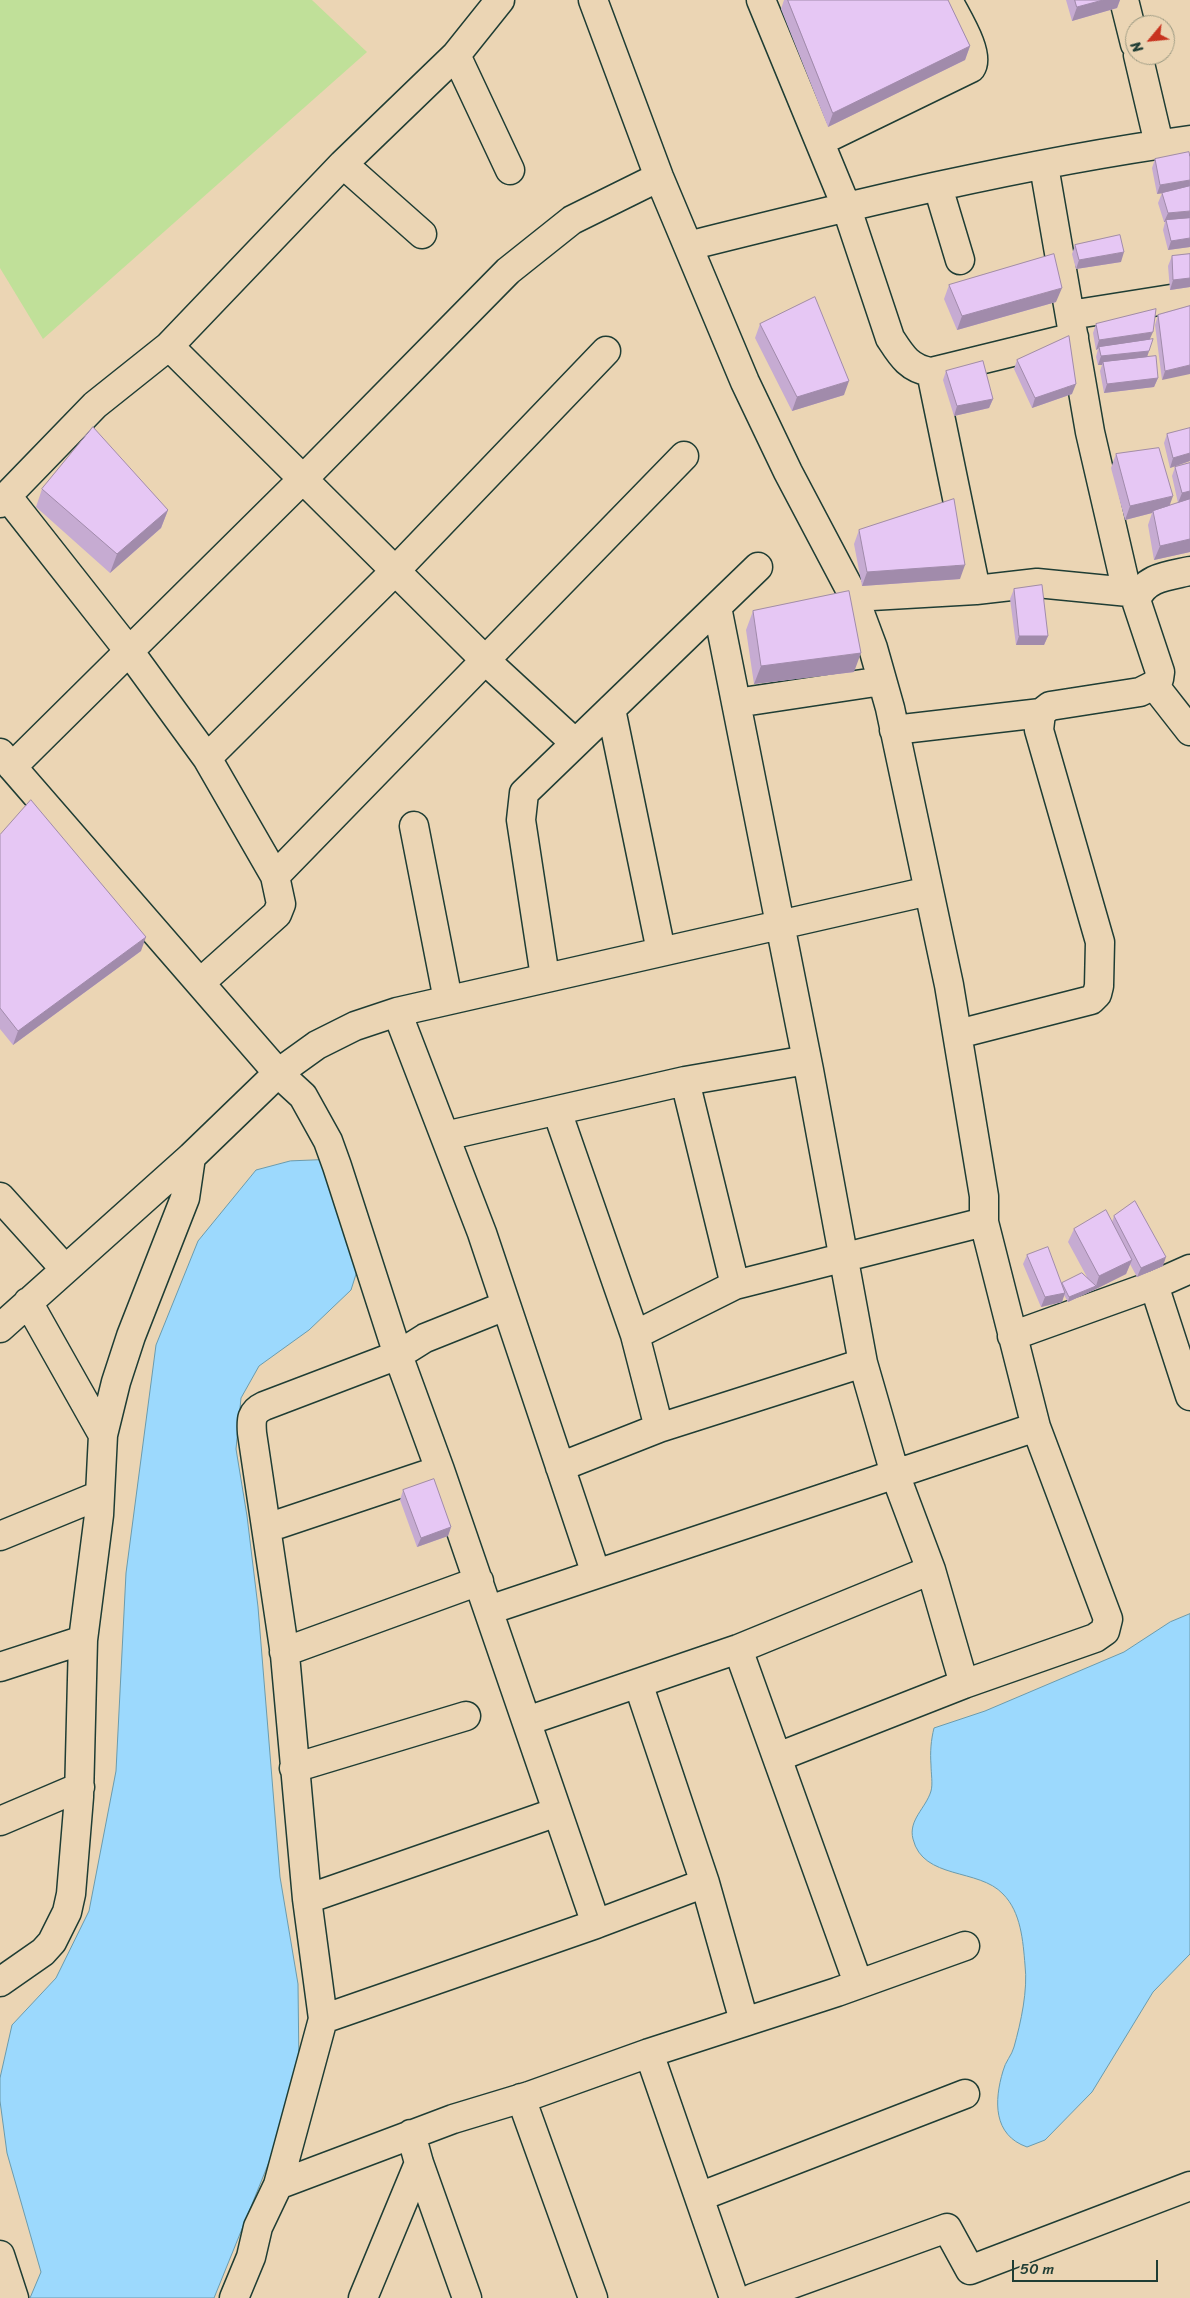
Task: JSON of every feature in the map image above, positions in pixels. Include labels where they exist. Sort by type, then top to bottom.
[{"type":"street","points":[[200,983],[277,914],[281,904],[275,876],[207,758],[129,651],[4,500],[95,405],[169,346],[343,164],[456,55],[500,0]]},
{"type":"street","points":[[594,0],[659,177],[745,382],[788,472],[854,597],[882,681],[929,891],[958,1034],[984,1196],[984,1222],[1036,1427],[1108,1619],[1108,1626],[1105,1631],[1095,1638],[964,1684],[778,1757]]},
{"type":"street","points":[[761,0],[821,141],[846,206],[890,338],[910,365],[920,370],[931,372],[1072,326],[1190,296]]},
{"type":"street","points":[[821,141],[971,68],[974,63],[974,52],[948,0]]},
{"type":"street","points":[[1124,0],[1128,15]]},
{"type":"street","points":[[456,55],[510,170]]},
{"type":"street","points":[[1140,65],[1160,144]]},
{"type":"street","points":[[688,246],[846,206],[1044,166],[1190,140]]},
{"type":"street","points":[[343,164],[422,234]]},
{"type":"street","points":[[894,730],[1041,713],[1050,706],[1140,692],[1154,685],[1159,679],[1160,672],[1133,592],[1090,432],[1044,166]]},
{"type":"street","points":[[596,1924],[479,1581],[398,1356],[378,1288],[328,1141],[304,1096],[278,1073],[6,760],[129,651],[514,265],[572,220],[659,177]]},
{"type":"street","points":[[938,187],[960,260]]},
{"type":"street","points":[[169,346],[304,477],[486,660],[575,743]]},
{"type":"street","points":[[207,758],[396,570],[606,350]]},
{"type":"street","points":[[931,372],[976,590]]},
{"type":"street","points":[[275,876],[684,456]]},
{"type":"street","points":[[545,977],[521,820],[521,801],[529,786],[758,568]]},
{"type":"street","points":[[854,597],[976,590],[1036,583],[1133,592],[1152,581],[1190,571]]},
{"type":"street","points":[[717,607],[807,1060],[863,1363],[895,1474],[931,1570],[964,1684]]},
{"type":"street","points":[[736,703],[882,681]]},
{"type":"street","points":[[1154,685],[1190,731]]},
{"type":"street","points":[[611,708],[661,951]]},
{"type":"street","points":[[958,1034],[1091,1000],[1097,994],[1099,986],[1100,942],[1039,730],[1041,713]]},
{"type":"street","points":[[414,826],[448,1000]]},
{"type":"street","points":[[0,1328],[191,1156],[278,1073],[318,1045],[355,1026],[397,1012],[545,977],[929,891]]},
{"type":"street","points":[[397,1012],[482,1233],[596,1574]]},
{"type":"street","points":[[445,1136],[685,1081],[807,1060]]},
{"type":"street","points":[[685,1081],[735,1285]]},
{"type":"street","points":[[556,1111],[635,1335],[660,1428]]},
{"type":"street","points":[[0,1982],[43,1952],[52,1942],[67,1912],[71,1894],[80,1787],[83,1640],[100,1495],[103,1435],[116,1382],[131,1336],[185,1198],[191,1156]]},
{"type":"street","points":[[0,1197],[65,1269]]},
{"type":"street","points":[[635,1335],[735,1285],[984,1222]]},
{"type":"street","points":[[1012,1336],[1154,1285],[1190,1269]]},
{"type":"street","points":[[1154,1285],[1188,1383]]},
{"type":"street","points":[[28,1302],[103,1435]]},
{"type":"street","points":[[234,2298],[251,2257],[258,2227],[278,2185],[323,2019],[307,1899],[284,1652],[251,1423],[252,1416],[257,1410],[398,1356],[425,1338],[505,1306]]},
{"type":"street","points":[[560,1467],[660,1428],[863,1363]]},
{"type":"street","points":[[489,1610],[1036,1427]]},
{"type":"street","points":[[267,1528],[440,1470]]},
{"type":"street","points":[[0,1536],[100,1495]]},
{"type":"street","points":[[527,1721],[738,1649],[931,1570]]},
{"type":"street","points":[[284,1652],[479,1581]]},
{"type":"street","points":[[0,1666],[83,1640]]},
{"type":"street","points":[[738,1649],[858,1983]]},
{"type":"street","points":[[638,1683],[705,1883],[744,2021]]},
{"type":"street","points":[[294,1768],[466,1716]]},
{"type":"street","points":[[0,1821],[80,1787]]},
{"type":"street","points":[[307,1899],[558,1812]]},
{"type":"street","points":[[323,2019],[596,1924],[705,1883]]},
{"type":"street","points":[[278,2185],[411,2134],[522,2098],[744,2021],[837,1992],[965,1946]]},
{"type":"street","points":[[649,2053],[734,2298]]},
{"type":"street","points":[[699,2196],[965,2094]]},
{"type":"street","points":[[522,2098],[593,2298]]},
{"type":"street","points":[[411,2134],[419,2163],[467,2298]]},
{"type":"street","points":[[364,2298],[419,2163]]},
{"type":"street","points":[[754,2298],[947,2228],[970,2270],[1190,2186]]},
{"type":"street","points":[[0,2256],[14,2298]]},
{"type":"green space","points":[[0,0],[312,0],[367,52],[43,339],[0,268]]},
{"type":"water","points":[[321,1160],[363,1252],[351,1290],[309,1330],[259,1366],[241,1398],[236,1449],[247,1516],[258,1607],[280,1877],[298,1984],[299,2070],[282,2130],[214,2298],[30,2298],[41,2272],[7,2153],[0,2101],[0,2078],[12,2025],[56,1978],[89,1911],[116,1771],[126,1573],[156,1345],[198,1241],[256,1170],[290,1161]]},
{"type":"water","points":[[1190,1614],[1190,1954],[1153,1992],[1092,2092],[1045,2140],[1027,2147],[1016,2142],[1002,2126],[998,2105],[1000,2082],[1014,2047],[1025,1995],[1026,1975],[1022,1937],[1014,1909],[1003,1894],[993,1886],[980,1880],[940,1868],[928,1861],[919,1852],[913,1839],[912,1832],[915,1820],[929,1797],[932,1788],[931,1742],[934,1728],[985,1711],[1124,1652],[1170,1622]]},
{"type":"building","points":[[788,0],[948,0],[970,46],[833,113]]},
{"type":"building","points":[[1075,0],[1103,0],[1077,7]]},
{"type":"building","points":[[1189,152],[1190,180],[1160,185],[1155,159]]},
{"type":"building","points":[[1190,186],[1190,211],[1168,213],[1162,193]]},
{"type":"building","points":[[1190,218],[1190,238],[1171,241],[1166,220]]},
{"type":"building","points":[[1120,235],[1124,252],[1079,260],[1075,245]]},
{"type":"building","points":[[1054,254],[1062,288],[962,316],[949,285]]},
{"type":"building","points":[[1190,254],[1190,278],[1173,280],[1172,256]]},
{"type":"building","points":[[815,297],[849,381],[797,397],[760,324]]},
{"type":"building","points":[[1190,306],[1190,365],[1165,371],[1158,315]]},
{"type":"building","points":[[1156,309],[1153,332],[1099,340],[1096,324]]},
{"type":"building","points":[[1069,336],[1076,384],[1035,398],[1017,360]]},
{"type":"building","points":[[1153,339],[1149,351],[1101,356],[1099,347]]},
{"type":"building","points":[[1156,356],[1158,378],[1107,384],[1103,362]]},
{"type":"building","points":[[983,361],[993,399],[957,406],[946,371]]},
{"type":"building","points":[[93,427],[168,510],[117,554],[42,489]]},
{"type":"building","points":[[1190,428],[1190,453],[1173,458],[1167,434]]},
{"type":"building","points":[[1159,448],[1173,496],[1130,506],[1116,454]]},
{"type":"building","points":[[1190,463],[1190,491],[1182,493],[1175,467]]},
{"type":"building","points":[[954,499],[965,565],[867,572],[859,530]]},
{"type":"building","points":[[1190,499],[1190,539],[1160,546],[1153,511]]},
{"type":"building","points":[[1042,585],[1048,636],[1019,636],[1014,589]]},
{"type":"building","points":[[849,591],[861,653],[761,666],[753,611]]},
{"type":"building","points":[[31,800],[146,937],[18,1031],[0,1008],[0,835]]},
{"type":"building","points":[[1135,1201],[1166,1257],[1141,1268],[1114,1216]]},
{"type":"building","points":[[1106,1210],[1132,1260],[1099,1276],[1074,1229]]},
{"type":"building","points":[[1048,1247],[1065,1293],[1045,1297],[1027,1255]]},
{"type":"building","points":[[1082,1273],[1096,1286],[1069,1297],[1062,1283]]},
{"type":"building","points":[[434,1479],[451,1527],[421,1538],[403,1490]]}]
